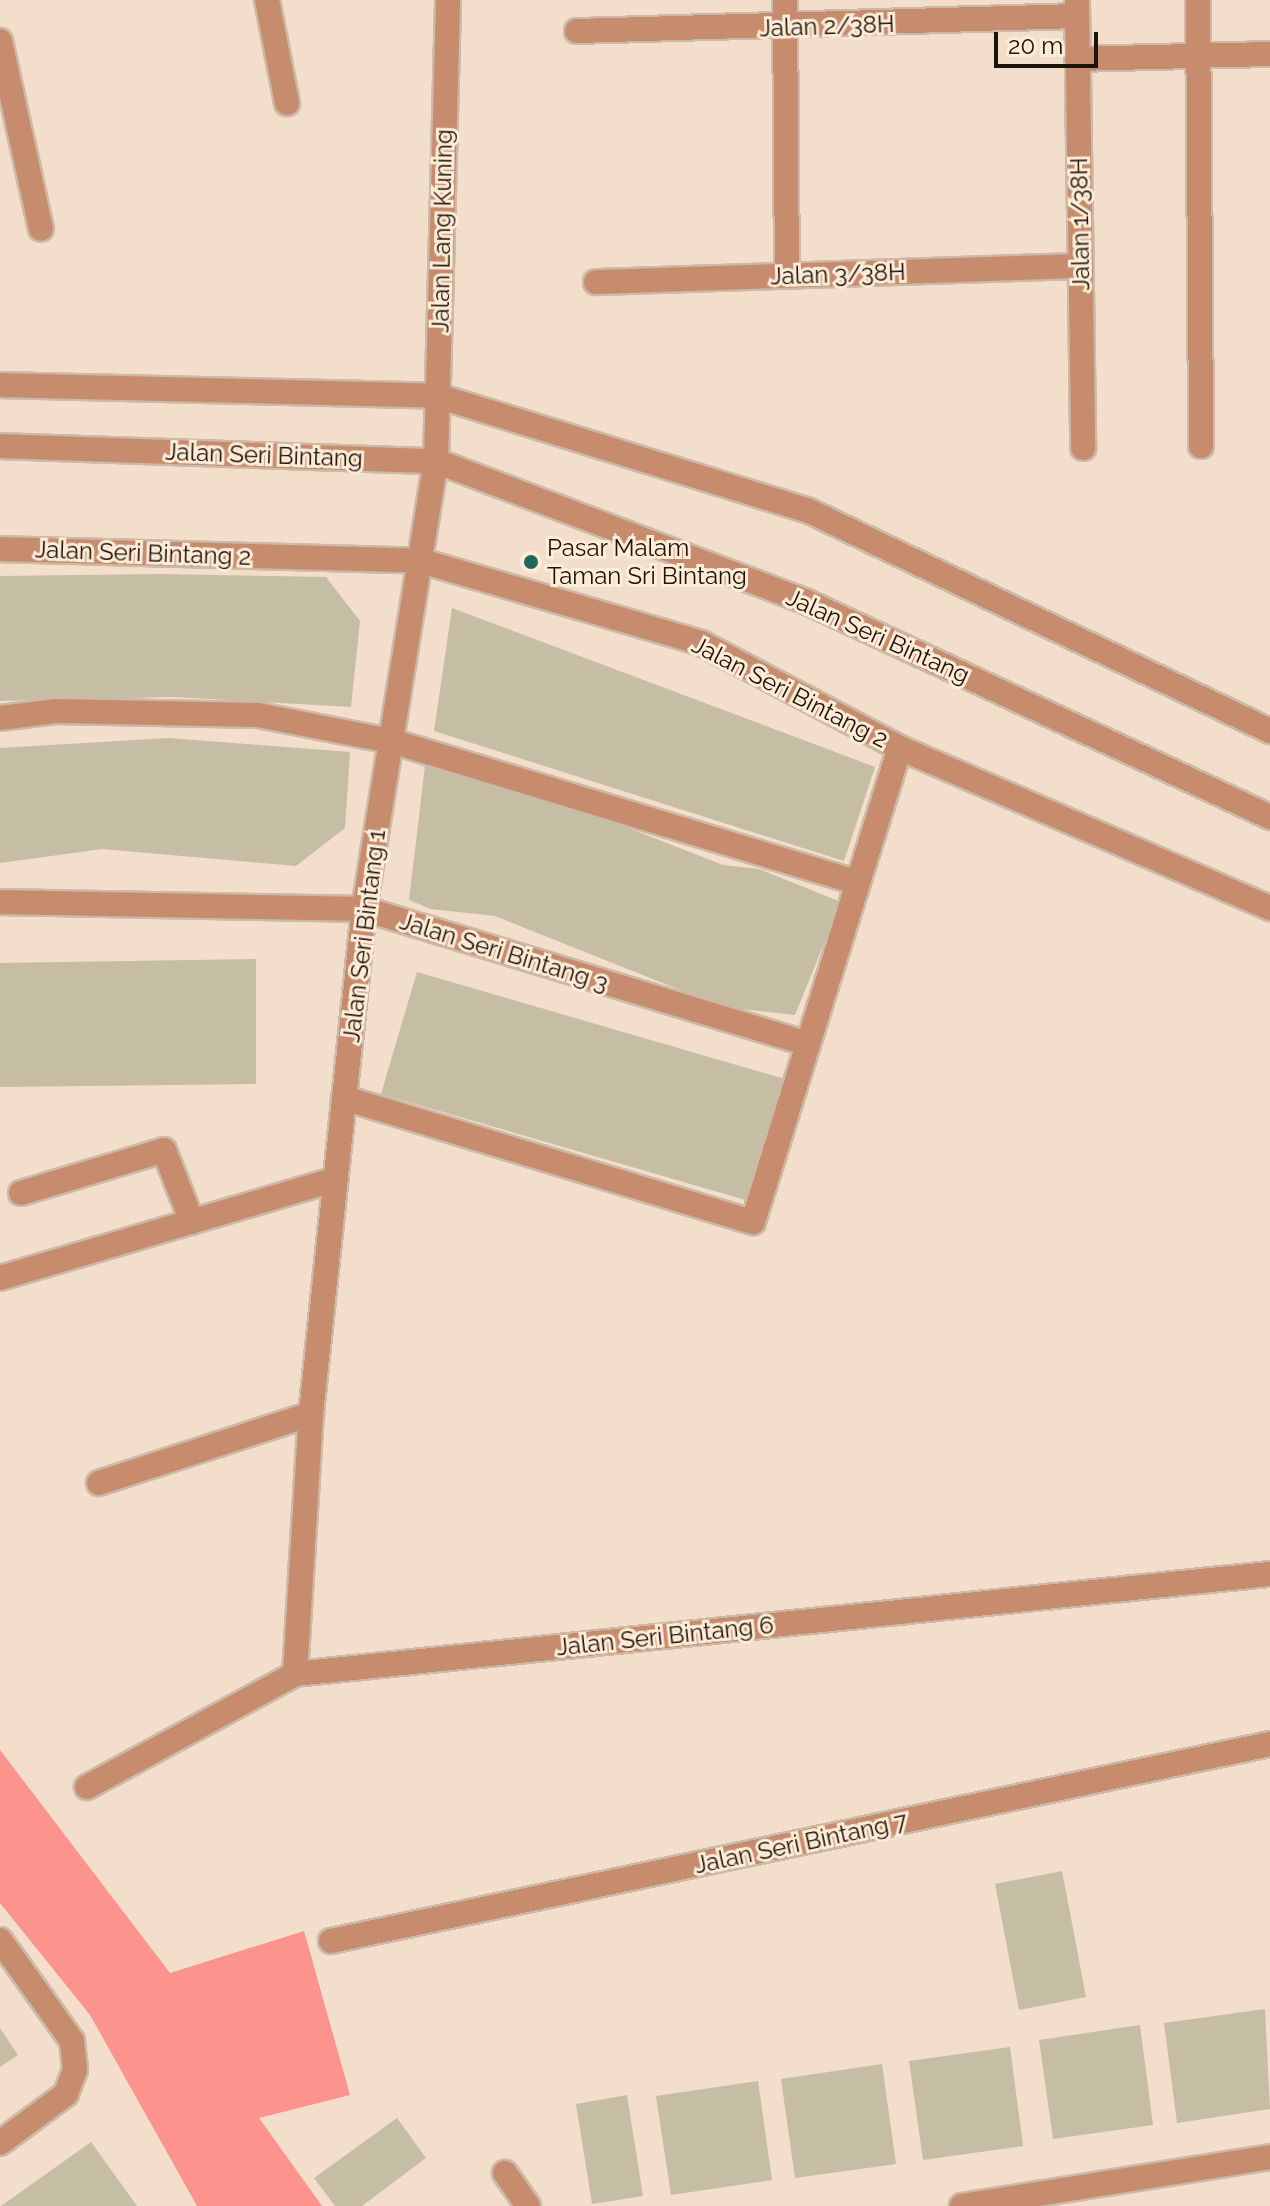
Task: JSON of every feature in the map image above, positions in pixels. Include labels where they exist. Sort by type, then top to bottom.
[{"type":"street","points":[[267,0],[287,103]]},
{"type":"street","name":"Jalan Lang Kuning","points":[[436,461],[448,0]]},
{"type":"street","points":[[785,0],[787,275]]},
{"type":"street","points":[[1198,0],[1201,446]]},
{"type":"street","name":"Jalan 2/38H","points":[[577,31],[785,28],[1077,8]]},
{"type":"street","name":"Jalan 1/38H","points":[[1077,8],[1083,448]]},
{"type":"street","points":[[0,41],[41,229]]},
{"type":"street","points":[[1077,59],[1270,54]]},
{"type":"street","name":"Jalan 3/38H","points":[[596,282],[1081,266]]},
{"type":"street","points":[[0,385],[438,396],[807,510],[1270,731]]},
{"type":"street","name":"Jalan Seri Bintang","points":[[0,446],[436,461],[807,602],[1270,817]]},
{"type":"street","name":"Jalan Seri Bintang 1","points":[[295,1674],[311,1414],[364,909],[436,461]]},
{"type":"street","name":"Jalan Seri Bintang 2","points":[[0,549],[421,561],[701,643],[900,748],[1270,908]]},
{"type":"street","points":[[0,718],[56,711],[258,715],[391,741],[858,883]]},
{"type":"street","points":[[344,1098],[753,1222],[900,748]]},
{"type":"street","name":"Jalan Seri Bintang 3","points":[[0,902],[364,909],[808,1044]]},
{"type":"street","points":[[21,1193],[164,1150],[192,1222]]},
{"type":"street","points":[[0,1278],[336,1179]]},
{"type":"street","points":[[99,1483],[311,1414]]},
{"type":"street","name":"Jalan Seri Bintang 6","points":[[87,1787],[295,1674],[1270,1574]]},
{"type":"street","name":"Jalan Seri Bintang 7","points":[[331,1941],[1270,1744]]},
{"type":"street","points":[[0,1940],[72,2041],[75,2070],[66,2094],[0,2143]]},
{"type":"street","points":[[962,2206],[1270,2157]]},
{"type":"street","points":[[505,2173],[528,2206]]},
{"type":"shaded area","points":[[0,1750],[170,1973],[304,1931],[350,2095],[259,2118],[322,2206],[197,2206],[90,2015],[0,1903]]},
{"type":"building","points":[[162,574],[326,577],[360,621],[351,707],[174,697],[0,701],[0,576]]},
{"type":"building","points":[[452,608],[875,767],[844,861],[434,731]]},
{"type":"building","points":[[169,738],[350,752],[345,828],[296,866],[102,849],[0,863],[0,748]]},
{"type":"building","points":[[425,766],[498,777],[723,865],[759,869],[841,902],[795,1015],[723,1007],[495,916],[431,909],[409,900]]},
{"type":"building","points":[[256,959],[256,1084],[0,1087],[0,963]]},
{"type":"building","points":[[417,972],[785,1079],[749,1201],[381,1094]]},
{"type":"building","points":[[1062,1871],[1086,1997],[1019,2010],[995,1884]]},
{"type":"building","points":[[1265,2009],[1270,2109],[1177,2123],[1164,2023]]},
{"type":"building","points":[[1140,2025],[1153,2125],[1053,2139],[1039,2040]]},
{"type":"building","points":[[0,2028],[18,2055],[0,2067]]},
{"type":"building","points":[[1010,2047],[1023,2146],[923,2160],[909,2061]]},
{"type":"building","points":[[882,2064],[896,2164],[795,2178],[781,2079]]},
{"type":"building","points":[[758,2081],[772,2180],[671,2195],[656,2096]]},
{"type":"building","points":[[627,2095],[643,2196],[592,2204],[576,2104]]},
{"type":"building","points":[[397,2118],[426,2158],[362,2206],[335,2206],[314,2178]]},
{"type":"building","points":[[91,2142],[137,2206],[1,2206]]},
{"type":"place","name":"Pasar Malam Taman Sri Bintang","points":[[531,562]]}]
